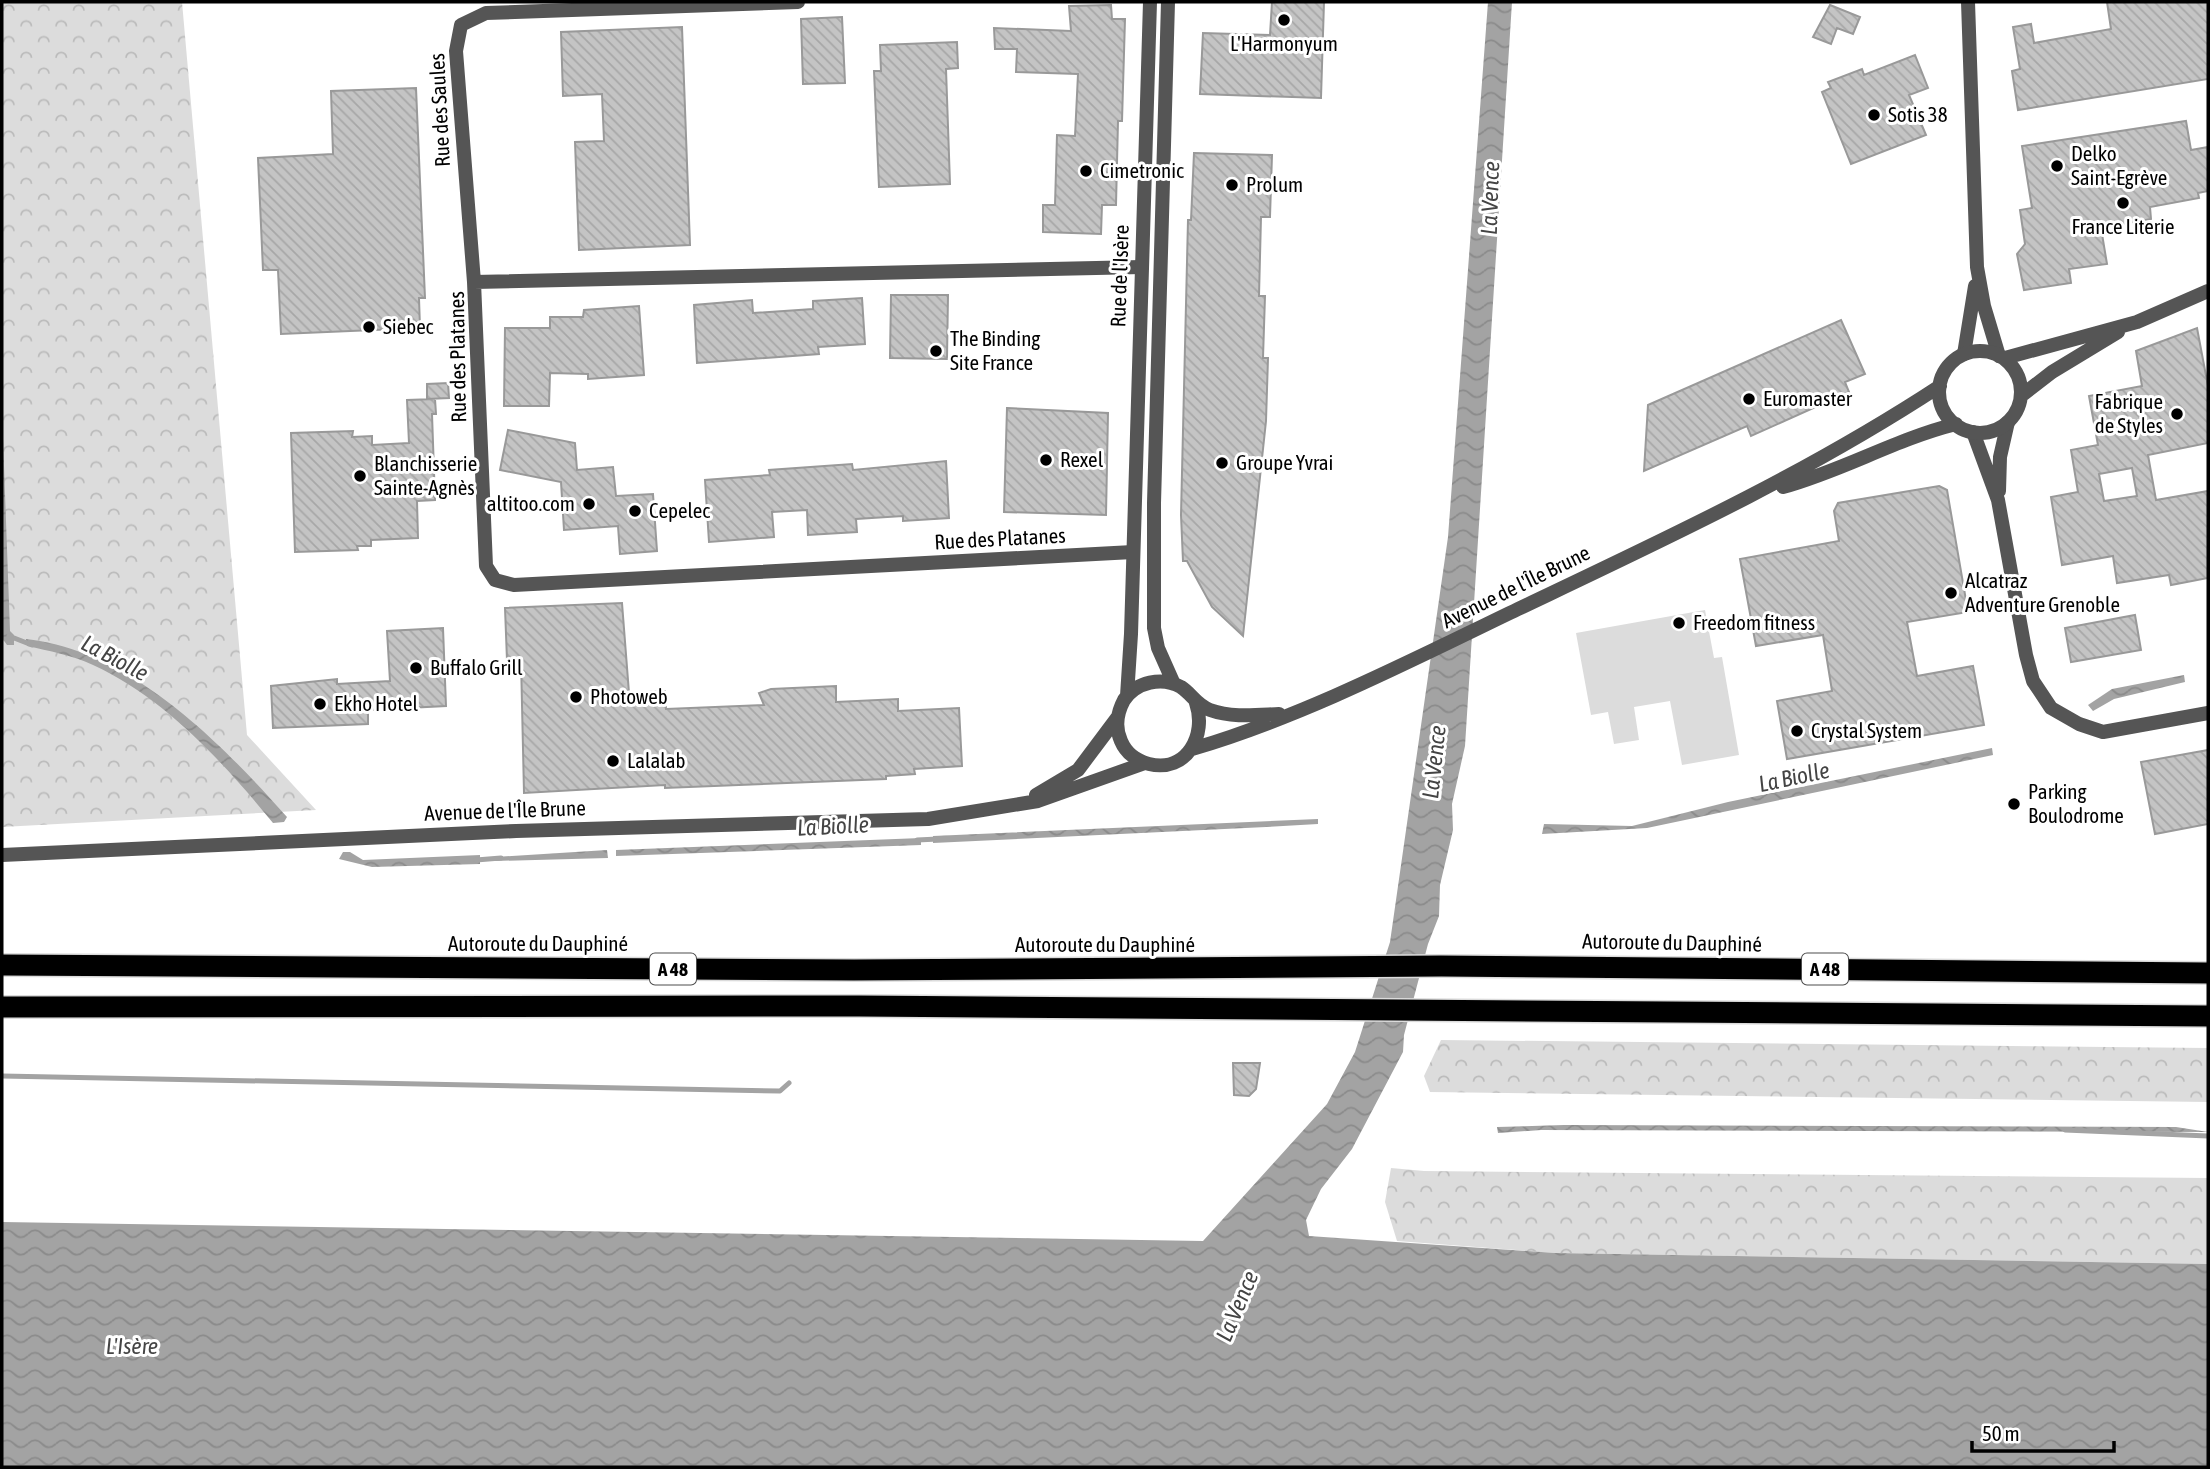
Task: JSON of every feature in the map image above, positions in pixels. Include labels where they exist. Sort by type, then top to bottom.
[{"type":"highway","name":"Autoroute du Dauphiné","points":[[2,965],[853,970],[1441,966],[2208,973]]},
{"type":"highway","name":"A 48","points":[[2,1007],[859,1006],[1337,1012],[2208,1016]]},
{"type":"street","name":"Rue des Saules","points":[[474,282],[456,51],[461,25],[486,13],[798,2]]},
{"type":"street","name":"Rue de l'Isère","points":[[1127,696],[1150,2]]},
{"type":"street","points":[[1964,354],[1973,315],[1977,267],[1968,2]]},
{"type":"street","name":"Rue de l'Isère","points":[[1164,5],[1153,552],[1154,628],[1158,648],[1174,684]]},
{"type":"street","name":"Rue des Platanes","points":[[1133,552],[514,585],[495,580],[486,566],[474,282],[1142,267]]},
{"type":"street","points":[[1977,267],[1984,306],[2002,357],[2016,373],[2021,396],[2008,422],[2000,457],[1998,499]]},
{"type":"street","points":[[2021,396],[2069,360],[2137,321],[2208,291]]},
{"type":"street","points":[[2008,422],[1986,432],[1973,432],[1956,424],[1942,408],[1940,386],[1947,368],[1964,354],[1980,351],[2002,357],[2137,321]]},
{"type":"street","name":"Avenue de l'Île Brune","points":[[1192,749],[1247,733],[1482,628],[1761,493],[1873,430],[1940,386]]},
{"type":"street","name":"Avenue de l'Île Brune","points":[[1761,493],[1811,480],[1918,435],[1956,424]]},
{"type":"street","points":[[1973,432],[1998,499],[2026,655],[2034,681],[2051,708],[2079,724],[2103,732],[2208,713]]},
{"type":"street","points":[[1133,552],[1153,552]]},
{"type":"street","points":[[1149,682],[1174,684],[1196,703],[1201,727],[1192,749],[1176,762],[1155,765],[1145,763],[1126,750],[1121,741],[1117,718],[1127,696],[1149,682]]},
{"type":"street","name":"Avenue de l'Île Brune","points":[[1196,703],[1211,710],[1241,716],[1287,714]]},
{"type":"street","name":"Avenue de l'Île Brune","points":[[1009,806],[1045,791],[1078,771],[1117,718]]},
{"type":"street","name":"Avenue de l'Île Brune","points":[[2,855],[516,831],[928,819],[1009,806],[1080,788],[1145,763]]},
{"type":"green space","points":[[2,2],[182,2],[247,735],[316,810],[2,827]]},
{"type":"green space","points":[[1705,610],[1714,658],[1722,657],[1739,755],[1682,765],[1670,701],[1634,707],[1639,740],[1614,744],[1608,712],[1591,715],[1576,633]]},
{"type":"green space","points":[[1441,1040],[2208,1048],[2208,1102],[1430,1092],[1424,1076]]},
{"type":"green space","points":[[1391,1168],[1424,1171],[2208,1178],[2208,1264],[1555,1253],[1397,1241],[1385,1202]]},
{"type":"water","name":"L'Isère","points":[[1488,2],[1512,2],[1465,746],[1452,804],[1453,830],[1440,885],[1439,916],[1428,944],[1404,1035],[1403,1052],[1352,1149],[1321,1189],[1306,1220],[1309,1236],[1555,1253],[2208,1264],[2208,1467],[2,1467],[2,1222],[1203,1241],[1327,1104],[1355,1052],[1390,942],[1448,537]]},
{"type":"water","points":[[2,411],[10,631],[14,635],[14,645],[7,645],[2,638]]},
{"type":"water","points":[[26,639],[65,647],[102,661],[171,704],[261,788],[287,817],[284,822],[273,823],[192,734],[145,695],[85,662],[27,646]]},
{"type":"water","points":[[2184,675],[2185,682],[2114,699],[2093,711],[2088,705],[2112,689]]},
{"type":"water","points":[[1992,748],[1993,755],[1647,828],[1542,834],[1544,824],[1632,826],[1728,802]]},
{"type":"water","points":[[1318,819],[1318,824],[933,843],[933,836]]},
{"type":"water","points":[[921,838],[921,845],[616,856],[616,850]]},
{"type":"water","points":[[607,850],[608,858],[495,861],[495,857]]},
{"type":"water","points":[[343,852],[350,852],[363,860],[480,855],[480,864],[372,867],[339,859]]},
{"type":"water","points":[[1497,1127],[2176,1127],[2208,1132],[1541,1130],[1498,1133]]},
{"type":"building","points":[[1272,2],[1324,2],[1321,98],[1200,94],[1203,33],[1270,35]]},
{"type":"building","points":[[2107,2],[2208,2],[2208,79],[2018,110],[2012,71],[2020,69],[2013,27],[2031,24],[2034,43],[2111,29]]},
{"type":"building","points":[[1111,5],[1112,19],[1125,19],[1116,205],[1102,205],[1101,234],[1043,232],[1043,205],[1055,205],[1057,135],[1075,136],[1078,74],[1016,72],[1017,49],[995,49],[994,28],[1071,31],[1069,6]]},
{"type":"building","points":[[1830,5],[1860,17],[1853,34],[1837,28],[1831,44],[1813,37]]},
{"type":"building","points":[[842,17],[845,83],[803,84],[801,19]]},
{"type":"building","points":[[682,27],[690,245],[579,250],[575,142],[604,141],[602,94],[563,96],[561,32]]},
{"type":"building","points":[[957,42],[958,68],[946,69],[950,184],[879,187],[874,71],[881,71],[880,45]]},
{"type":"building","name":"Sotis 38","points":[[1915,55],[1928,88],[1909,95],[1926,135],[1851,164],[1822,92],[1831,88],[1828,82],[1862,69],[1864,75]]},
{"type":"building","points":[[416,88],[425,298],[419,298],[420,328],[281,334],[278,270],[263,270],[258,158],[333,154],[331,91]]},
{"type":"building","points":[[2186,121],[2191,150],[2208,147],[2208,191],[2198,193],[2199,198],[2150,207],[2151,219],[2101,228],[2107,264],[2069,269],[2071,283],[2024,290],[2017,254],[2025,244],[2020,210],[2032,208],[2022,146]]},
{"type":"building","points":[[1194,153],[1272,155],[1270,217],[1261,217],[1259,296],[1265,296],[1263,358],[1268,358],[1266,421],[1243,636],[1212,607],[1187,561],[1183,561],[1181,515],[1188,220],[1191,220]]},
{"type":"building","points":[[891,295],[948,295],[947,359],[890,358]]},
{"type":"building","points":[[862,298],[865,344],[818,347],[819,354],[697,363],[694,305],[752,300],[753,313],[813,309],[813,301]]},
{"type":"building","points":[[639,306],[644,375],[588,379],[588,374],[550,373],[549,406],[504,406],[505,328],[550,328],[550,317],[583,317],[584,310]]},
{"type":"building","name":"Euromaster","points":[[1841,320],[1865,374],[1845,382],[1849,392],[1751,436],[1747,426],[1644,471],[1648,405]]},
{"type":"building","points":[[2197,328],[2208,386],[2208,443],[2148,455],[2156,500],[2208,491],[2208,578],[2171,585],[2169,575],[2117,583],[2113,556],[2062,565],[2051,497],[2078,492],[2071,450],[2098,445],[2089,396],[2142,386],[2136,351]],"holes":[[[2132,468],[2137,496],[2104,501],[2099,474]]]},
{"type":"building","points":[[448,383],[449,398],[427,399],[427,384]]},
{"type":"building","name":"Blanchisserie Sainte-Agnès","points":[[435,399],[436,414],[432,414],[435,500],[417,501],[418,538],[371,540],[371,546],[357,546],[358,550],[295,552],[291,433],[353,431],[352,437],[372,436],[372,445],[409,443],[407,400]]},
{"type":"building","points":[[1007,408],[1108,413],[1106,515],[1004,512]]},
{"type":"building","points":[[508,430],[575,443],[577,470],[613,467],[616,496],[653,494],[657,551],[620,554],[618,526],[564,530],[561,482],[500,470]]},
{"type":"building","points":[[946,461],[949,518],[903,521],[903,516],[856,519],[857,532],[808,535],[807,510],[772,512],[774,537],[709,542],[705,480],[770,475],[769,470],[852,464],[853,470]]},
{"type":"building","points":[[1939,486],[1947,490],[1968,612],[1907,622],[1917,676],[1973,666],[1984,725],[1787,759],[1777,701],[1832,691],[1823,635],[1756,646],[1740,559],[1839,541],[1834,511],[1838,503]]},
{"type":"building","name":"Photoweb","points":[[622,603],[629,693],[665,691],[666,709],[764,705],[759,693],[771,689],[836,686],[836,702],[898,699],[898,711],[959,708],[962,766],[914,769],[915,774],[886,776],[886,779],[665,788],[665,785],[524,793],[521,660],[507,660],[505,608]]},
{"type":"building","points":[[2135,615],[2141,650],[2071,662],[2065,628]]},
{"type":"building","points":[[443,628],[446,706],[368,710],[368,724],[273,728],[271,686],[337,679],[337,684],[390,681],[387,631]]},
{"type":"building","points":[[2208,750],[2208,824],[2155,834],[2141,762]]},
{"type":"building","points":[[1233,1063],[1260,1063],[1256,1089],[1249,1096],[1234,1095]]},
{"type":"waterway","name":"La Biolle","points":[[9,636],[32,645]]},
{"type":"waterway","name":"La Biolle","points":[[917,840],[938,839]]},
{"type":"waterway","name":"La Biolle","points":[[476,860],[501,858]]},
{"type":"waterway","points":[[2,1076],[780,1091],[789,1083]]},
{"type":"waterway","points":[[2065,1130],[2208,1136]]},
{"type":"place","name":"L'Harmonyum","points":[[1284,20]]},
{"type":"place","name":"Sotis 38","points":[[1874,115]]},
{"type":"place","name":"Delko Saint-Egrève","points":[[2057,166]]},
{"type":"place","name":"Cimetronic","points":[[1086,171]]},
{"type":"place","name":"Prolum","points":[[1232,185]]},
{"type":"place","name":"France Literie","points":[[2123,203]]},
{"type":"place","name":"Siebec","points":[[369,327]]},
{"type":"place","name":"The Binding Site France","points":[[936,351]]},
{"type":"place","name":"Euromaster","points":[[1749,399]]},
{"type":"place","name":"Fabrique de Styles","points":[[2177,414]]},
{"type":"place","name":"Rexel","points":[[1046,460]]},
{"type":"place","name":"Groupe Yvrai","points":[[1222,463]]},
{"type":"place","name":"Blanchisserie Sainte-Agnès","points":[[360,476]]},
{"type":"place","name":"altitoo.com","points":[[589,504]]},
{"type":"place","name":"Cepelec","points":[[635,511]]},
{"type":"place","name":"Alcatraz Adventure Grenoble","points":[[1951,593]]},
{"type":"place","name":"Freedom fitness","points":[[1679,623]]},
{"type":"place","name":"Buffalo Grill","points":[[416,668]]},
{"type":"place","name":"Photoweb","points":[[576,697]]},
{"type":"place","name":"Ekho Hotel","points":[[320,704]]},
{"type":"place","name":"Crystal System","points":[[1797,731]]},
{"type":"place","name":"Lalalab","points":[[613,761]]},
{"type":"place","name":"Parking Boulodrome","points":[[2014,804]]},
{"type":"water label","name":"La Vence","points":[[1490,198]]},
{"type":"water label","name":"La Vence","points":[[1434,762]]},
{"type":"water label","name":"La Vence","points":[[1237,1306]]}]
